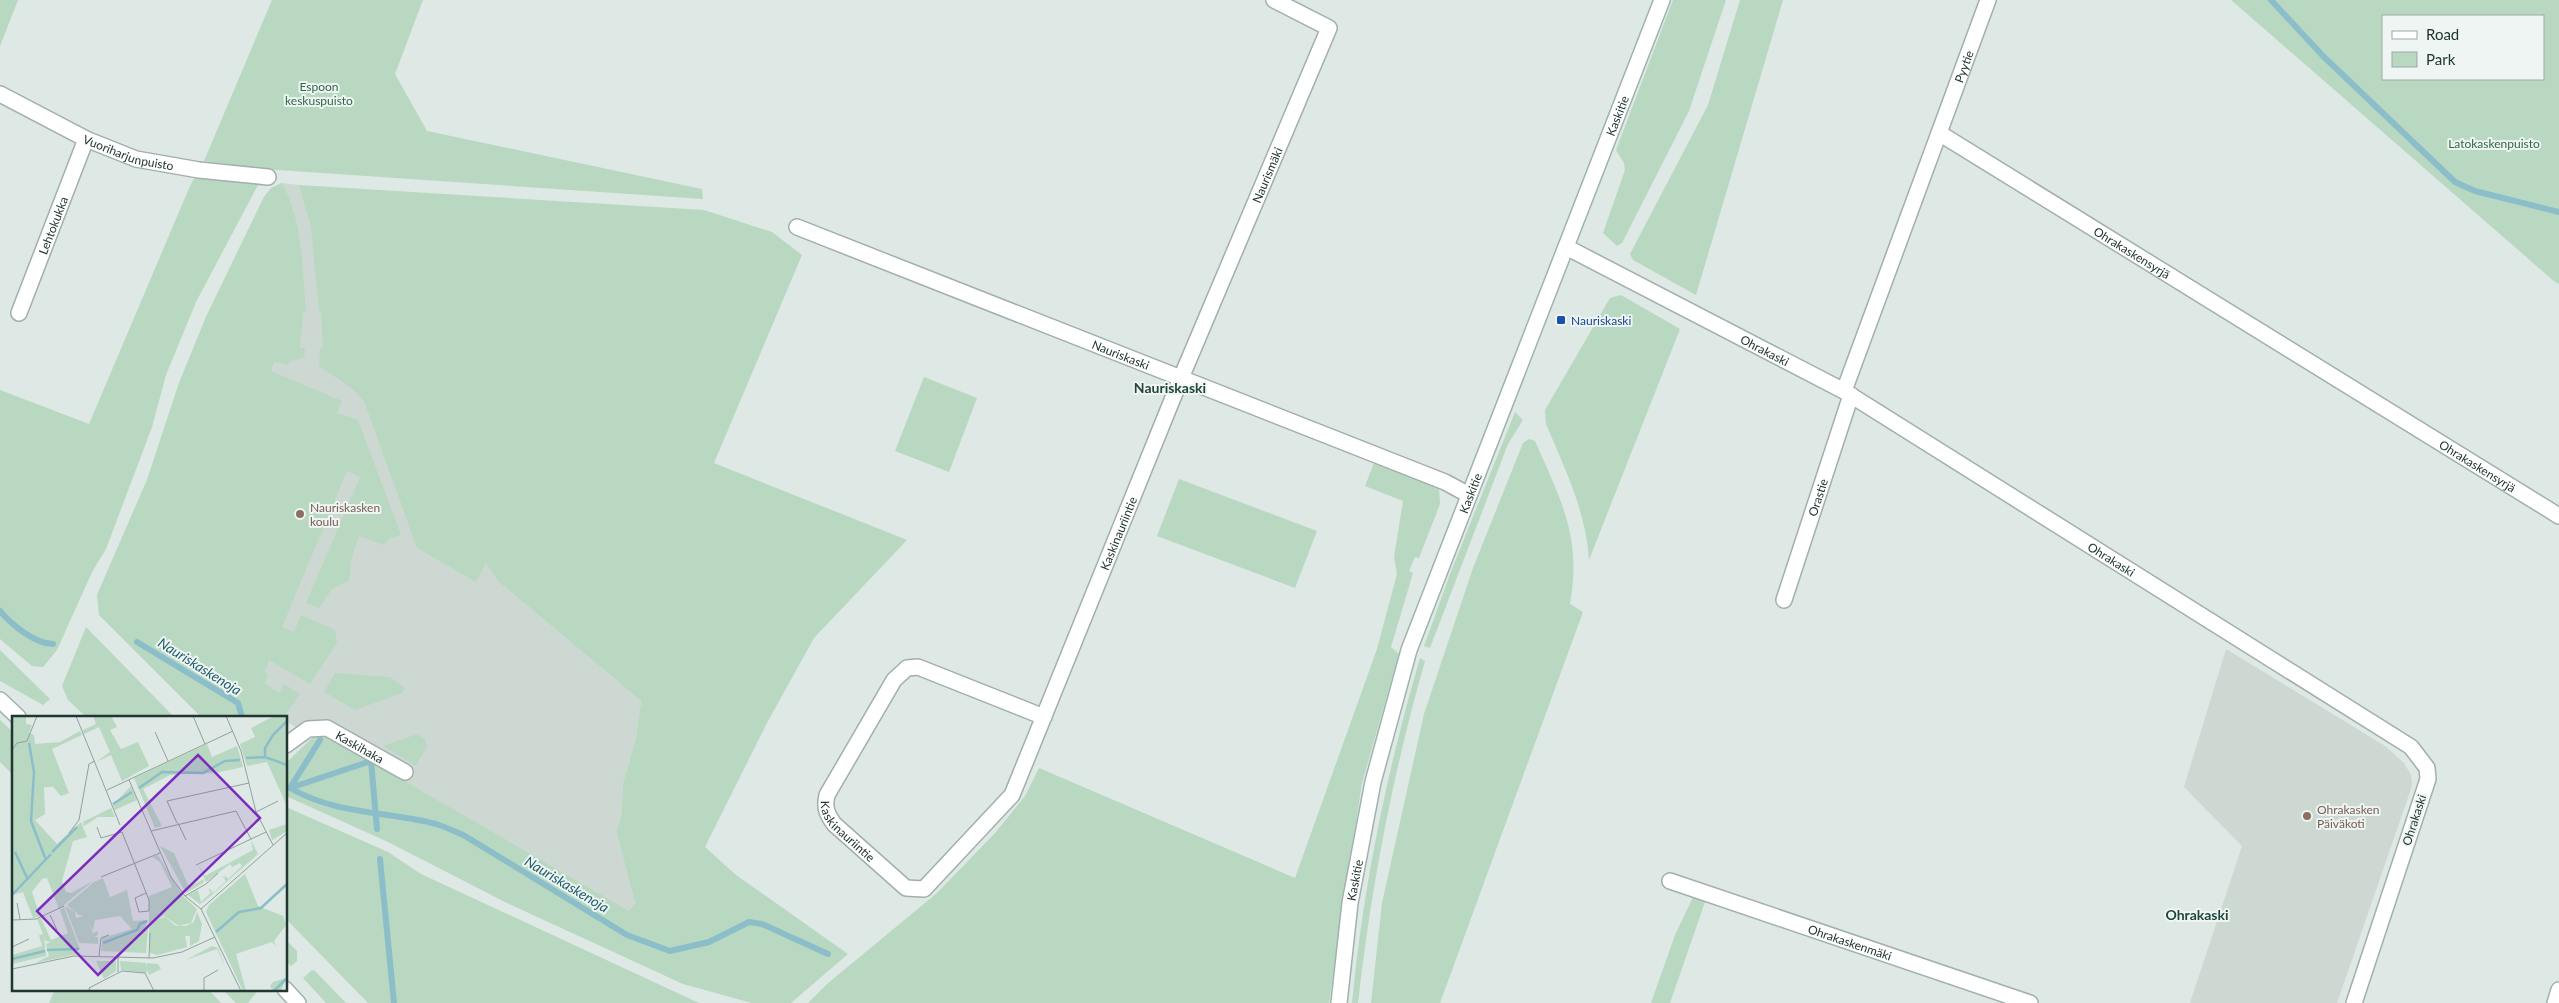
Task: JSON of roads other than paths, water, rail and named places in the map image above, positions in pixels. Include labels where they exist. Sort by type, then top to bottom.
[{"type":"street","name":"Naurismäki","points":[[1181,378],[1329,28],[1274,0]]},
{"type":"street","name":"Kaskitie","points":[[1339,1003],[1350,903],[1373,782],[1409,650],[1662,0]]},
{"type":"street","name":"Pyytie","points":[[1939,133],[1988,0]]},
{"type":"street","name":"Vuoriharjunpuisto","points":[[0,94],[86,139],[136,159],[199,170],[268,177]]},
{"type":"street","points":[[1847,393],[1939,133]]},
{"type":"street","name":"Ohrakaskensyrjä","points":[[1939,133],[2559,516]]},
{"type":"street","name":"Lehtokukka","points":[[19,313],[86,139]]},
{"type":"street","name":"Nauriskaski","points":[[797,227],[1445,482],[1469,495]]},
{"type":"street","name":"Ohrakaski","points":[[1566,247],[1847,393],[2225,631],[2401,738],[2420,756],[2427,768],[2428,779],[2354,1003]]},
{"type":"street","name":"Kaskinauriintie","points":[[1044,717],[918,667],[906,668],[894,680],[827,795],[824,805],[828,815],[834,824],[906,888],[924,889],[1012,795],[1044,717],[1181,378]]},
{"type":"street","name":"Orastie","points":[[1784,600],[1847,393]]},
{"type":"street","points":[[0,700],[17,716]]},
{"type":"street","name":"Kaskihaka","points":[[288,744],[308,729],[326,728],[405,772]]},
{"type":"street","name":"Ohrakaskenmäki","points":[[1670,882],[2030,1003]]},
{"type":"street","points":[[285,990],[298,1003]]},
{"type":"street","points":[[2555,1003],[2559,990]]},
{"type":"waterway","points":[[2271,0],[2323,56],[2455,182],[2475,191],[2559,212]]},
{"type":"waterway","name":"Nauriskaskenoja","points":[[0,611],[24,633],[39,641],[53,644]]},
{"type":"waterway","name":"Nauriskaskenoja","points":[[137,642],[238,703],[242,716]]},
{"type":"waterway","points":[[290,788],[320,740]]},
{"type":"waterway","points":[[290,788],[371,761],[377,829]]},
{"type":"waterway","name":"Nauriskaskenoja","points":[[290,788],[308,797],[344,808],[436,824],[465,836],[627,935],[670,951],[709,942],[749,922],[762,924],[828,954]]},
{"type":"waterway","points":[[380,859],[394,1003]]},
{"type":"place","name":"Nauriskaski","points":[[1561,320]]},
{"type":"place","name":"Nauriskasken koulu","points":[[300,514]]},
{"type":"place","name":"Ohrakasken Päiväkoti","points":[[2307,816]]},
{"type":"district","name":"Nauriskaski","points":[[1170,387]]},
{"type":"district","name":"Ohrakaski","points":[[2197,914]]},
{"type":"park label","name":"Espoon keskuspuisto","points":[[319,93]]},
{"type":"park label","name":"Latokaskenpuisto","points":[[2494,143]]}]
